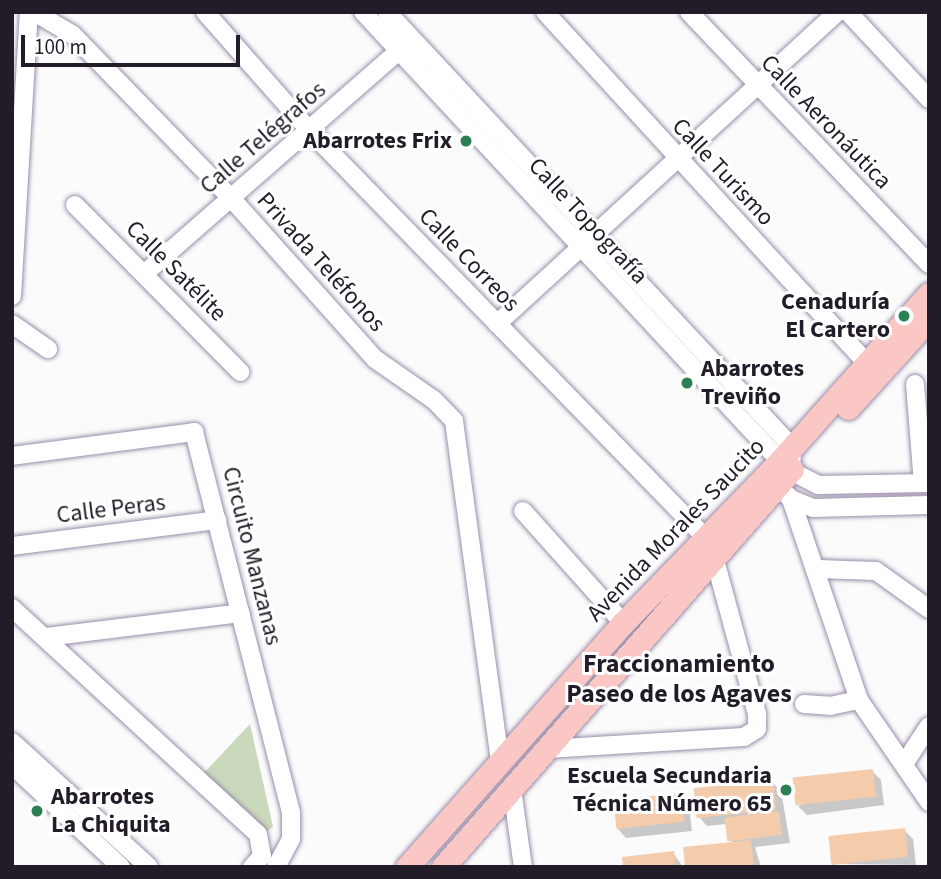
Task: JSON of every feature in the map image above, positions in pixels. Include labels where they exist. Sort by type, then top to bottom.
[{"type":"main road","name":"Avenida Morales Saucito","points":[[443,867],[715,560],[786,472],[867,363],[929,294]]},
{"type":"main road","name":"Avenida Morales Saucito","points":[[407,867],[623,623],[704,537],[786,472],[926,326]]},
{"type":"street","points":[[12,296],[19,91],[31,12]]},
{"type":"street","name":"Privada Teléfonos","points":[[31,12],[73,34],[231,198],[375,359],[433,400],[454,421],[500,761]]},
{"type":"street","name":"Calle Correos","points":[[205,12],[309,130],[704,537]]},
{"type":"street","name":"Calle Topografía","points":[[363,12],[786,472]]},
{"type":"street","name":"Calle Topografía","points":[[387,12],[595,234],[786,472]]},
{"type":"street","name":"Calle Turismo","points":[[545,12],[677,159],[867,363]]},
{"type":"street","name":"Calle Aeronáutica","points":[[689,12],[756,86],[929,264]]},
{"type":"street","points":[[497,324],[838,12]]},
{"type":"street","points":[[848,12],[929,99]]},
{"type":"street","name":"Calle Telégrafos","points":[[145,273],[412,39]]},
{"type":"street","name":"Calle Satélite","points":[[75,205],[240,372]]},
{"type":"street","points":[[12,324],[48,349]]},
{"type":"street","points":[[786,472],[818,485],[926,483],[915,384]]},
{"type":"street","name":"Circuito Manzanas","points":[[12,456],[194,432],[291,813],[291,839],[276,867]]},
{"type":"street","points":[[786,472],[813,508],[927,507]]},
{"type":"street","points":[[786,472],[859,700],[929,802]]},
{"type":"street","points":[[523,511],[623,623]]},
{"type":"street","name":"Calle Peras","points":[[12,546],[217,520]]},
{"type":"street","points":[[547,749],[744,737],[757,729],[757,714],[715,560]]},
{"type":"street","points":[[818,569],[876,571],[929,610]]},
{"type":"street","points":[[12,608],[258,834],[262,856],[252,867]]},
{"type":"street","points":[[46,637],[241,613]]},
{"type":"street","points":[[804,704],[830,706],[859,700]]},
{"type":"street","points":[[904,764],[929,726]]},
{"type":"street","points":[[12,742],[89,824],[121,867]]},
{"type":"street","points":[[12,765],[149,867]]},
{"type":"street","points":[[512,789],[523,867]]},
{"type":"green space","points":[[250,724],[273,827],[264,833],[202,775]]},
{"type":"building","points":[[873,769],[876,797],[795,805],[792,777]]},
{"type":"building","points":[[773,780],[776,810],[697,818],[693,788]]},
{"type":"building","points":[[681,793],[684,822],[616,829],[613,800]]},
{"type":"building","points":[[779,811],[782,835],[727,842],[724,818]]},
{"type":"building","points":[[905,828],[908,857],[831,865],[828,836]]},
{"type":"building","points":[[751,840],[754,867],[685,867],[683,847]]},
{"type":"building","points":[[674,851],[676,867],[623,867],[622,857]]},
{"type":"place","name":"Abarrotes Frix","points":[[466,141]]},
{"type":"place","name":"Cenaduría El Cartero","points":[[904,316]]},
{"type":"place","name":"Abarrotes Treviño","points":[[687,383]]},
{"type":"place","name":"Escuela Secundaria Técnica Número 65","points":[[786,790]]},
{"type":"place","name":"Abarrotes La Chiquita","points":[[37,811]]},
{"type":"district","name":"Fraccionamiento Paseo de los Agaves","points":[[679,679]]}]
